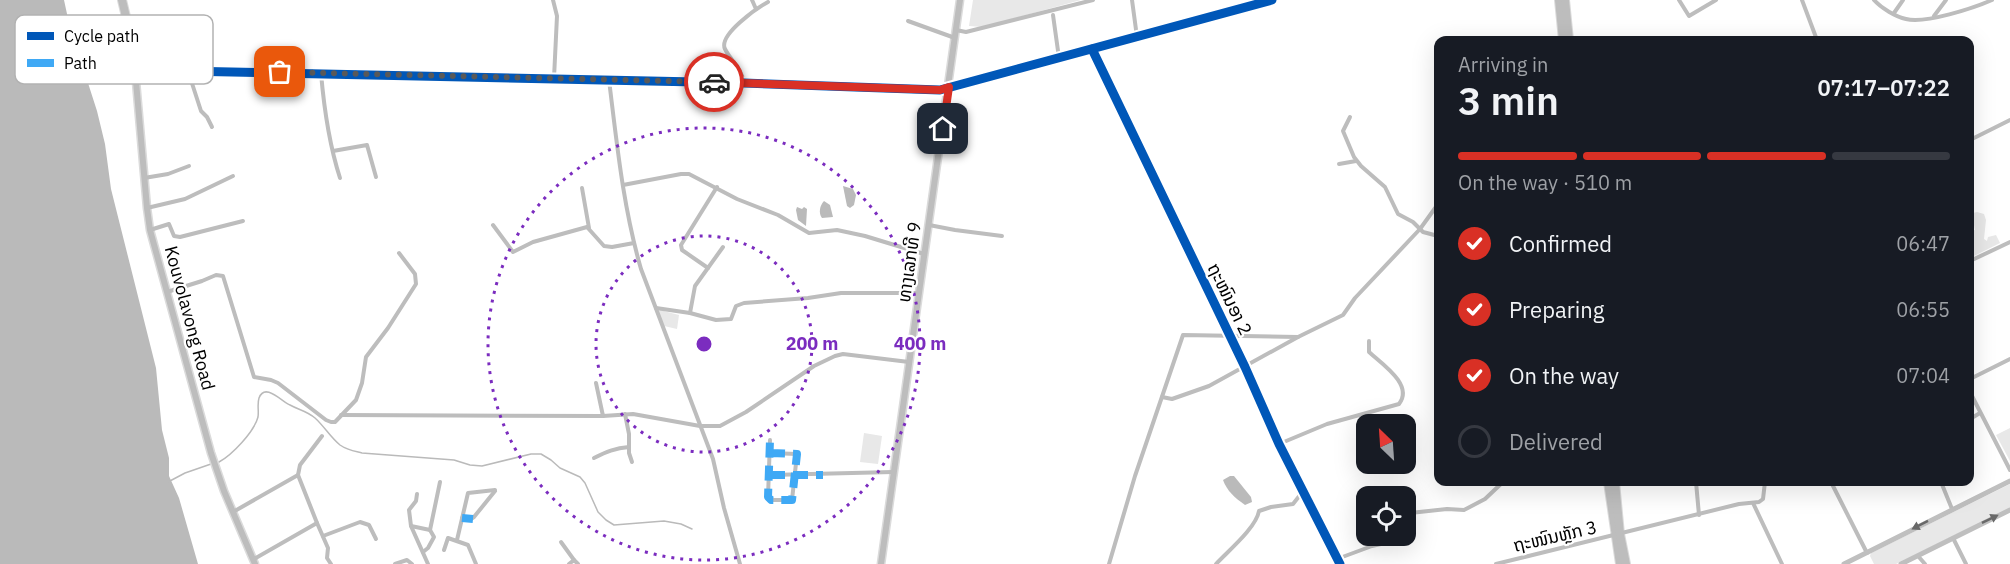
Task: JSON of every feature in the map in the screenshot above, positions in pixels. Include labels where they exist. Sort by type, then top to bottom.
[{"type":"highway","points":[[122,0],[126,15]]},
{"type":"highway","points":[[1559,0],[1563,36]]},
{"type":"highway","points":[[1565,0],[1569,36]]},
{"type":"highway","points":[[1609,486],[1620,564]]},
{"type":"highway","points":[[1615,486],[1617,535],[1626,564]]},
{"type":"main road","name":"ທາງເລກທີ 9","points":[[881,564],[960,0]]},
{"type":"main road","name":"Kouvolavong Road","points":[[136,84],[150,230],[211,453],[254,562]]},
{"type":"street","points":[[553,0],[557,15],[554,78]]},
{"type":"street","points":[[752,0],[756,9]]},
{"type":"street","points":[[956,30],[966,32],[1093,0]]},
{"type":"street","points":[[1132,0],[1137,37]]},
{"type":"street","points":[[213,71],[554,78],[940,90],[1272,0]]},
{"type":"street","points":[[1679,0],[1689,16],[1716,0]]},
{"type":"street","points":[[1802,0],[1816,36]]},
{"type":"street","points":[[1874,0],[1880,6],[1906,19],[1933,17],[1972,9],[1992,0]]},
{"type":"street","points":[[1894,13],[1903,0]]},
{"type":"street","points":[[1933,17],[1946,0]]},
{"type":"street","points":[[744,83],[738,67],[724,46],[728,35],[756,9],[768,2]]},
{"type":"street","points":[[1053,15],[1059,58]]},
{"type":"street","points":[[908,21],[955,38]]},
{"type":"street","name":"ຖະໜົນອາ 2","points":[[1092,49],[1245,367],[1279,444],[1340,564]]},
{"type":"street","points":[[321,73],[323,105],[340,178]]},
{"type":"street","points":[[609,80],[623,185],[634,243],[713,459],[740,564]]},
{"type":"street","points":[[193,84],[201,111],[212,127]]},
{"type":"street","points":[[1350,117],[1343,130],[1356,160],[1384,187],[1398,214],[1413,222],[1423,232],[1434,235]]},
{"type":"street","points":[[1974,139],[2010,120]]},
{"type":"street","points":[[333,151],[367,145],[376,177]]},
{"type":"street","points":[[1339,164],[1356,160]]},
{"type":"street","points":[[144,178],[168,174],[189,166]]},
{"type":"street","points":[[623,185],[685,173],[737,199],[778,215],[809,233],[837,230],[925,254]]},
{"type":"street","points":[[147,208],[185,200],[233,176]]},
{"type":"street","points":[[708,268],[682,250],[681,245],[717,187]]},
{"type":"street","points":[[582,188],[589,228],[604,246],[634,243]]},
{"type":"street","points":[[1162,397],[1172,399],[1209,386],[1343,315],[1355,298],[1420,229],[1434,210]]},
{"type":"street","points":[[150,230],[170,224],[174,236],[180,237],[243,221]]},
{"type":"street","points":[[493,225],[513,252],[533,242],[589,228]]},
{"type":"street","points":[[929,225],[1002,236]]},
{"type":"street","points":[[1974,259],[2010,242]]},
{"type":"street","points":[[690,313],[695,286],[723,247]]},
{"type":"street","points":[[167,292],[220,274],[223,276],[255,377],[278,383],[334,422],[356,400],[360,391],[366,357],[416,285],[415,274],[399,253]]},
{"type":"street","points":[[656,308],[723,320],[731,319],[736,306],[744,303],[841,293],[919,293]]},
{"type":"street","points":[[1109,564],[1183,335],[1298,337]]},
{"type":"street","points":[[1279,444],[1327,424],[1399,404],[1402,400],[1402,387],[1397,379],[1369,352],[1370,341]]},
{"type":"street","points":[[341,415],[603,416],[625,414],[653,416],[700,426],[720,426],[814,366],[835,356],[843,354],[909,362]]},
{"type":"street","points":[[1974,377],[2010,359]]},
{"type":"street","points":[[596,383],[603,416]]},
{"type":"street","points":[[1974,400],[2010,470]]},
{"type":"street","points":[[1974,417],[1980,413]]},
{"type":"street","points":[[625,414],[632,462]]},
{"type":"street","points":[[322,436],[300,465],[298,475],[328,548],[327,558],[331,564]]},
{"type":"street","points":[[770,440],[768,497],[771,500],[792,500],[797,454],[770,453]]},
{"type":"street","points":[[594,458],[610,449],[629,447]]},
{"type":"street","points":[[770,475],[893,472]]},
{"type":"street","points":[[233,512],[298,475]]},
{"type":"street","points":[[1844,564],[2010,481]]},
{"type":"street","points":[[423,552],[434,537],[430,530],[440,482]]},
{"type":"street","points":[[1416,511],[1468,509],[1485,499],[1499,486]]},
{"type":"street","points":[[1696,486],[1699,515]]},
{"type":"street","points":[[1765,486],[1763,499],[1753,503],[1782,564]]},
{"type":"street","points":[[1833,486],[1867,553]]},
{"type":"street","points":[[1943,486],[1952,509]]},
{"type":"street","points":[[457,540],[462,518],[468,493],[495,490],[474,517],[462,518]]},
{"type":"street","points":[[1216,564],[1258,518],[1259,511],[1293,504],[1304,490]]},
{"type":"street","points":[[417,494],[416,501],[409,510],[411,526],[428,564]]},
{"type":"street","name":"ຖະໜົນຫຼັກ 3","points":[[1496,564],[1740,504],[1753,503]]},
{"type":"street","points":[[1900,564],[2010,510]]},
{"type":"street","points":[[323,536],[360,522],[369,525],[376,539]]},
{"type":"street","points":[[254,562],[317,523]]},
{"type":"street","points":[[411,526],[430,530]]},
{"type":"street","points":[[444,550],[448,538],[457,540],[468,545],[476,564]]},
{"type":"street","points":[[1952,538],[1966,564]]},
{"type":"street","points":[[561,542],[578,564]]},
{"type":"street","points":[[1337,559],[1372,546]]},
{"type":"street","points":[[1917,555],[1925,564]]},
{"type":"street","points":[[396,564],[407,560],[412,564]]},
{"type":"street","points":[[569,564],[574,560]]},
{"type":"shaded area","points":[[0,0],[64,0],[67,15],[15,15],[15,84],[88,84],[105,144],[111,189],[156,368],[162,430],[169,458],[169,476],[179,498],[198,564],[0,564]]},
{"type":"shaded area","points":[[973,0],[1081,0],[982,27],[969,26]]},
{"type":"shaded area","points":[[843,186],[853,189],[856,195],[854,205],[850,208],[847,206]]},
{"type":"shaded area","points":[[824,201],[830,205],[833,217],[822,218],[820,209]]},
{"type":"shaded area","points":[[797,207],[807,209],[806,226],[798,220]]},
{"type":"shaded area","points":[[1974,213],[1984,214],[1986,220],[1984,239],[1987,241],[1988,237],[1996,235],[2000,243],[1974,256]]},
{"type":"shaded area","points":[[658,311],[679,315],[677,329],[664,326]]},
{"type":"shaded area","points":[[2010,428],[2010,461],[1996,435]]},
{"type":"shaded area","points":[[864,433],[882,436],[878,464],[860,462]]},
{"type":"shaded area","points":[[1234,476],[1251,497],[1252,502],[1245,505],[1229,491],[1223,480]]},
{"type":"shaded area","points":[[2010,484],[2010,508],[1896,564],[1874,564],[1871,553]]},
{"type":"waterway","points":[[219,462],[236,449],[247,436],[258,417],[259,398],[265,392],[269,392],[312,416],[337,442],[351,450],[362,453],[454,460],[482,466],[531,454],[541,454],[560,468],[580,477],[598,512],[614,525],[664,521],[692,529]]},
{"type":"waterway","points":[[168,482],[211,464]]},
{"type":"marked path","points":[[770,440],[768,497],[771,500],[792,500],[797,454],[770,453]]},
{"type":"marked path","points":[[770,475],[823,475]]},
{"type":"marked path","points":[[462,518],[473,519]]},
{"type":"cycle path","points":[[213,72],[744,83],[940,90],[1272,0]]},
{"type":"cycle path","points":[[1092,49],[1245,367],[1279,444],[1340,564]]},
{"type":"way so far","points":[[280,72],[714,82]]},
{"type":"route","points":[[714,82],[940,90],[949,87],[943,129]]}]
